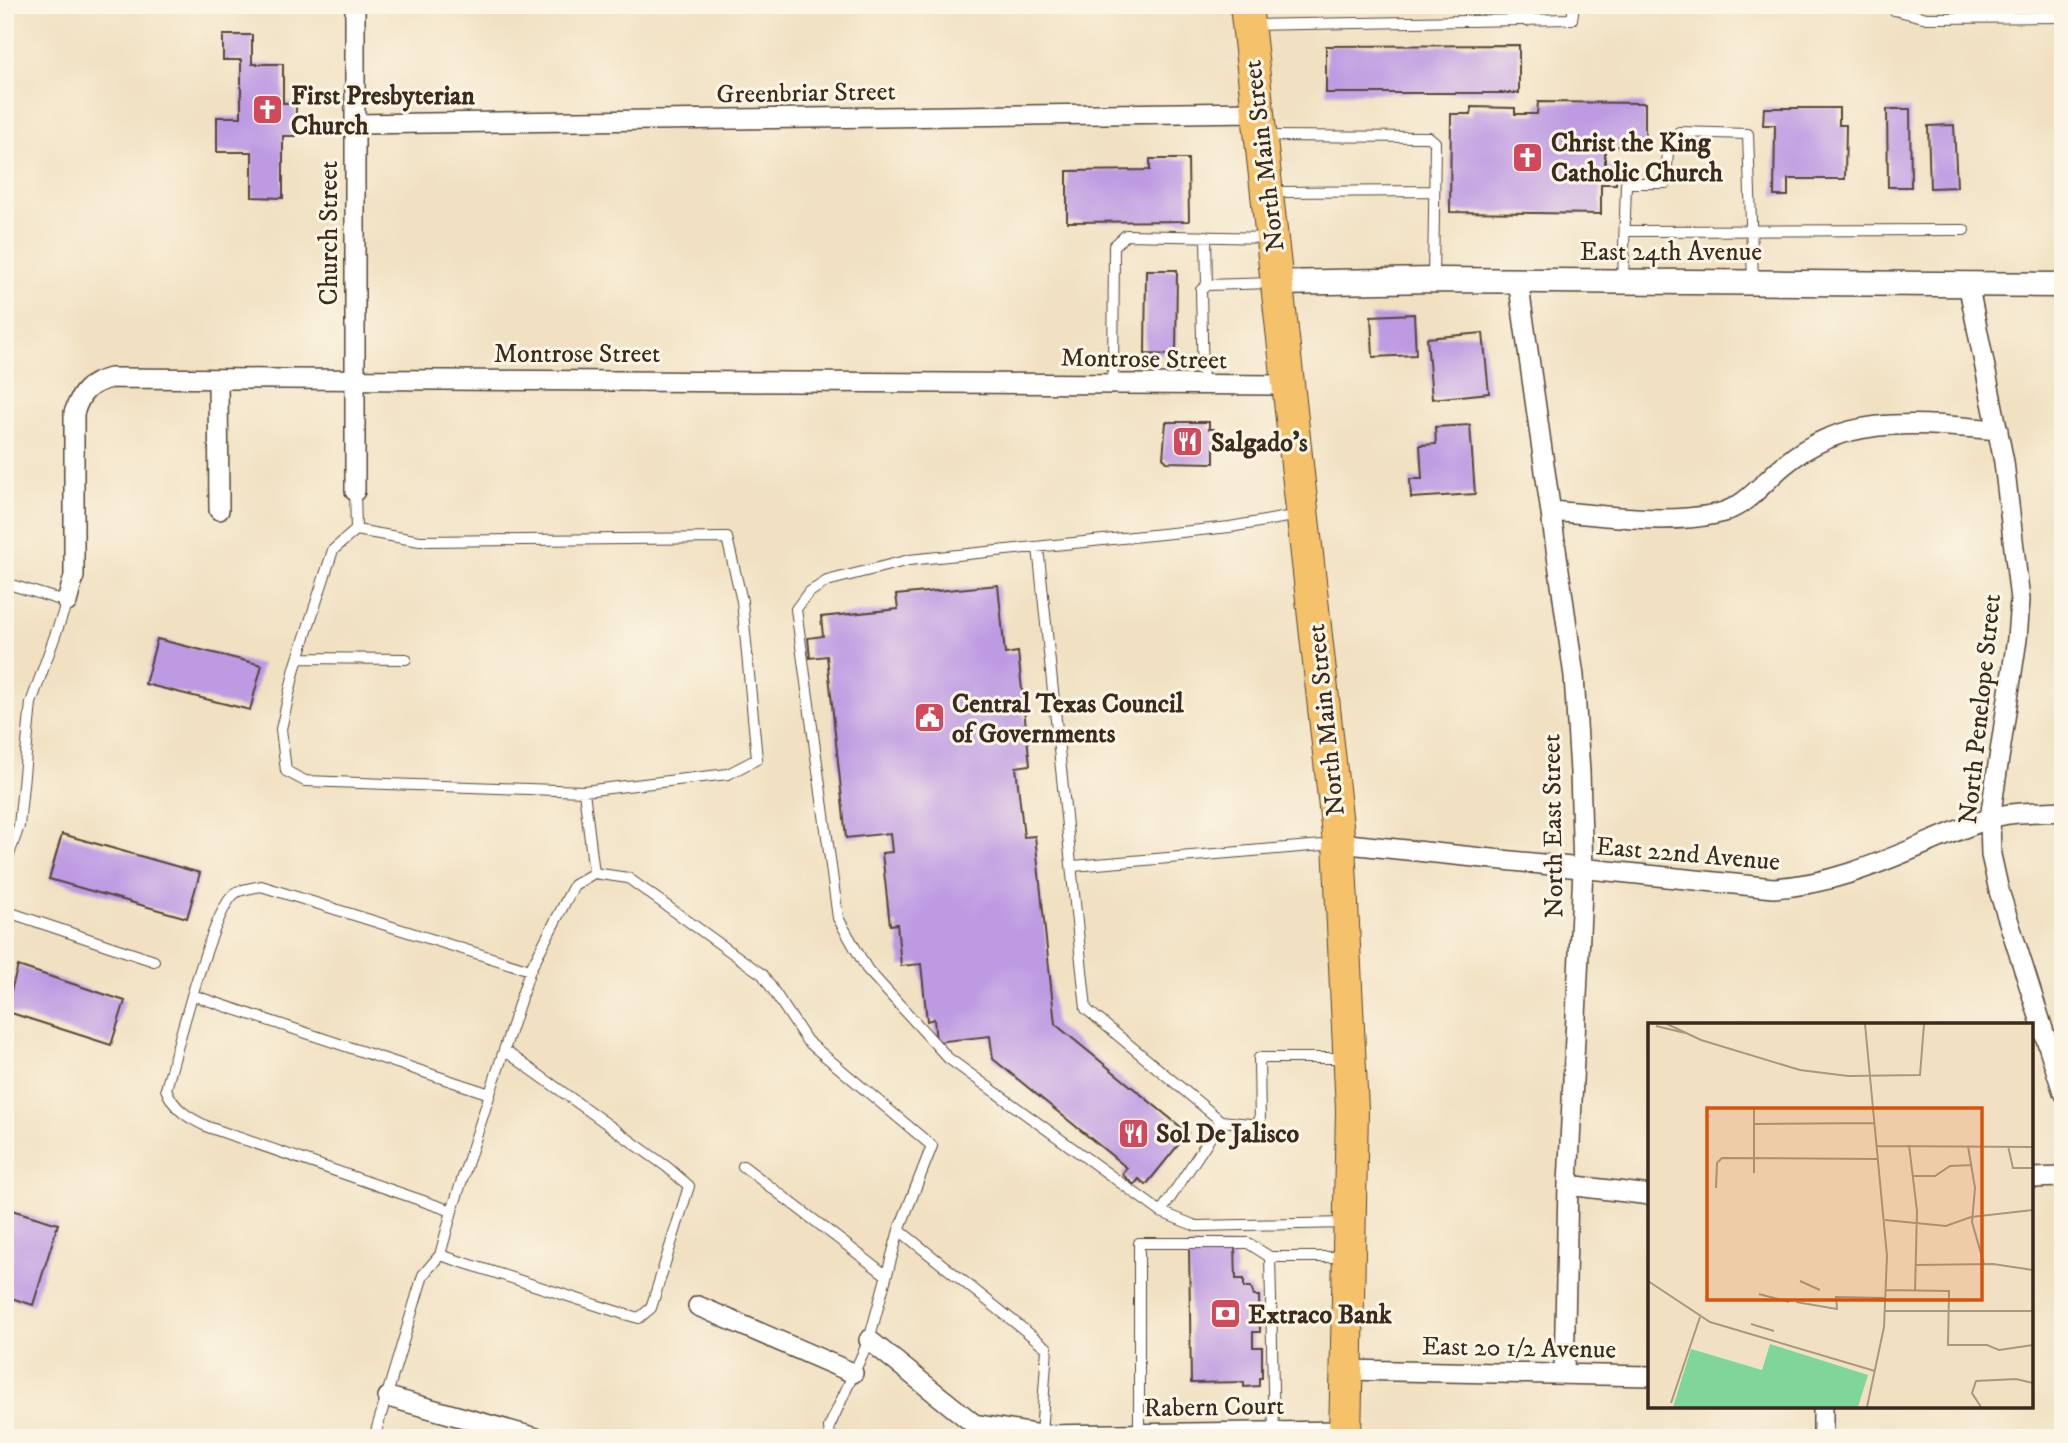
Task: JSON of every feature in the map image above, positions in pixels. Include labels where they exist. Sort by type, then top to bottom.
[{"type":"main road","name":"North Main Street","points":[[1247,15],[1339,844],[1351,1058],[1351,1223],[1345,1434]]},
{"type":"street","name":"Church Street","points":[[355,5],[355,491]]},
{"type":"street","name":"Greenbriar Street","points":[[355,124],[1260,124]]},
{"type":"street","name":"East 24th Avenue","points":[[1278,283],[1518,280],[2063,285]]},
{"type":"street","name":"North East Street","points":[[1518,280],[1574,676],[1583,870],[1568,1185],[1564,1374]]},
{"type":"street","name":"North Penelope Street","points":[[1968,283],[2006,475],[2020,600],[2017,639],[1990,818],[1991,855],[1999,891],[2063,1092]]},
{"type":"street","name":"Montrose Street","points":[[67,602],[74,576],[74,413],[80,395],[93,383],[110,378],[1289,385]]},
{"type":"street","points":[[218,380],[219,510]]},
{"type":"street","points":[[1551,511],[1656,518],[1717,514],[1744,503],[1784,464],[1826,436],[1863,426],[1910,423],[1998,430]]},
{"type":"street","name":"East 22nd Avenue","points":[[1339,844],[1773,888],[1800,887],[1836,879],[1907,854],[1990,818],[2063,811]]},
{"type":"street","points":[[2033,1178],[2063,1177]]},
{"type":"street","points":[[1568,1185],[1648,1195]]},
{"type":"street","points":[[698,1306],[853,1373]]},
{"type":"street","points":[[869,1340],[974,1431]]},
{"type":"street","name":"East 20 1/2 Avenue","points":[[1346,1370],[1648,1376]]},
{"type":"street","points":[[388,1397],[537,1438]]},
{"type":"street","points":[[1822,1408],[1823,1438]]},
{"type":"street","name":"Rabern Court","points":[[974,1431],[1041,1435],[1274,1432],[1345,1434]]},
{"type":"lane","points":[[1526,5],[1527,21]]},
{"type":"lane","points":[[1247,15],[1527,21],[1572,19],[1574,5]]},
{"type":"lane","points":[[1894,5],[1894,10],[1927,18],[2063,17]]},
{"type":"lane","points":[[1260,124],[1429,137],[1435,142],[1433,280]]},
{"type":"lane","points":[[1623,281],[1626,183],[1666,183],[1668,150],[1679,132],[1719,131],[1748,134],[1753,281]]},
{"type":"lane","points":[[1268,192],[1434,191]]},
{"type":"lane","points":[[1625,231],[1964,230]]},
{"type":"lane","points":[[1113,383],[1114,246],[1126,235],[1273,238]]},
{"type":"lane","points":[[1206,236],[1207,285]]},
{"type":"lane","points":[[1203,384],[1201,290],[1207,285],[1278,283]]},
{"type":"lane","points":[[355,491],[356,530]]},
{"type":"lane","points":[[1303,514],[1230,527],[909,561],[827,581],[808,593],[796,609],[838,918],[867,969],[948,1058],[1161,1212],[1196,1226],[1351,1223]]},
{"type":"lane","points":[[356,530],[421,541],[727,538],[742,601],[757,759],[728,774],[584,791],[305,781],[286,771],[281,729],[299,658],[333,550],[356,530]]},
{"type":"lane","points":[[1038,547],[1086,1009],[1221,1121],[1260,1125],[1259,1058],[1351,1058]]},
{"type":"lane","points":[[5,583],[67,602],[31,703],[19,826],[5,866]]},
{"type":"lane","points":[[299,658],[406,659]]},
{"type":"lane","points":[[584,791],[594,873]]},
{"type":"lane","points":[[1073,866],[1339,844]]},
{"type":"lane","points":[[374,1438],[423,1275],[440,1255],[530,970],[574,885],[594,873],[628,878],[763,975],[807,1041],[932,1146],[899,1230],[869,1340],[829,1427],[830,1438]]},
{"type":"lane","points":[[452,1211],[208,1127],[184,1115],[170,1101],[166,1090],[192,995],[223,907],[237,892],[261,887],[530,970]]},
{"type":"lane","points":[[5,911],[154,961]]},
{"type":"lane","points":[[192,995],[490,1094]]},
{"type":"lane","points":[[440,1255],[639,1318],[651,1308],[689,1186],[667,1167],[504,1050]]},
{"type":"lane","points":[[1161,1212],[1221,1121]]},
{"type":"lane","points":[[743,1166],[886,1275]]},
{"type":"lane","points":[[899,1230],[1047,1348],[1041,1435]]},
{"type":"lane","points":[[1139,1433],[1139,1243],[1248,1243],[1270,1257],[1350,1257]]},
{"type":"lane","points":[[1270,1257],[1274,1432]]},
{"type":"building","name":"First Presbyterian Church","points":[[223,35],[252,35],[252,64],[283,64],[283,103],[296,103],[296,136],[283,136],[283,198],[252,197],[252,152],[217,152],[217,117],[241,117],[241,60],[223,60]]},
{"type":"building","points":[[1519,45],[1519,93],[1326,93],[1326,46]]},
{"type":"building","name":"Christ the King Catholic Church","points":[[1538,102],[1645,103],[1645,147],[1605,146],[1605,166],[1616,166],[1616,184],[1601,184],[1601,214],[1450,212],[1451,114],[1471,114],[1471,107],[1515,108],[1515,114],[1537,114]]},
{"type":"building","points":[[1764,108],[1839,108],[1839,125],[1846,125],[1845,179],[1788,179],[1788,196],[1774,196],[1775,125],[1763,125]]},
{"type":"building","points":[[1887,109],[1910,109],[1911,187],[1888,187]]},
{"type":"building","points":[[1954,125],[1957,187],[1930,188],[1928,126]]},
{"type":"building","points":[[1150,159],[1188,159],[1189,221],[1067,222],[1067,171],[1150,170]]},
{"type":"building","points":[[1146,270],[1177,270],[1176,355],[1145,354]]},
{"type":"building","points":[[1414,314],[1416,355],[1373,357],[1371,316]]},
{"type":"building","points":[[1483,333],[1489,393],[1432,399],[1427,338]]},
{"type":"building","points":[[1166,422],[1209,422],[1209,429],[1214,429],[1214,463],[1167,462],[1163,458]]},
{"type":"building","points":[[1470,425],[1475,494],[1411,498],[1410,479],[1422,479],[1420,445],[1436,444],[1435,427]]},
{"type":"building","points":[[998,585],[1005,654],[1018,652],[1030,765],[1016,767],[1024,837],[1035,836],[1055,1024],[1188,1133],[1146,1185],[1139,1179],[1134,1185],[1122,1174],[1127,1168],[993,1059],[990,1036],[936,1042],[934,1019],[927,1021],[921,964],[901,966],[897,924],[890,925],[882,853],[892,852],[890,833],[846,838],[827,656],[810,658],[808,638],[823,636],[821,617],[898,609],[896,595]]},
{"type":"building","points":[[157,639],[262,665],[250,710],[145,684]]},
{"type":"building","points":[[62,834],[200,873],[187,918],[49,879]]},
{"type":"building","points":[[18,966],[125,1001],[111,1045],[5,1011]]},
{"type":"building","points":[[5,1208],[58,1224],[33,1305],[5,1296]]},
{"type":"building","name":"Extraco Bank","points":[[1235,1245],[1236,1279],[1244,1279],[1244,1287],[1251,1287],[1254,1296],[1259,1296],[1260,1332],[1253,1332],[1253,1347],[1262,1347],[1262,1378],[1259,1378],[1259,1386],[1244,1387],[1244,1382],[1191,1383],[1189,1246]]},
{"type":"place","name":"First Presbyterian Church","points":[[268,110]]},
{"type":"place","name":"Christ the King Catholic Church","points":[[1528,157]]},
{"type":"place","name":"Salgado's","points":[[1188,442]]},
{"type":"place","name":"Central Texas Council of Governments","points":[[929,718]]},
{"type":"place","name":"Sol De Jalisco","points":[[1133,1133]]},
{"type":"place","name":"Extraco Bank","points":[[1225,1314]]}]
